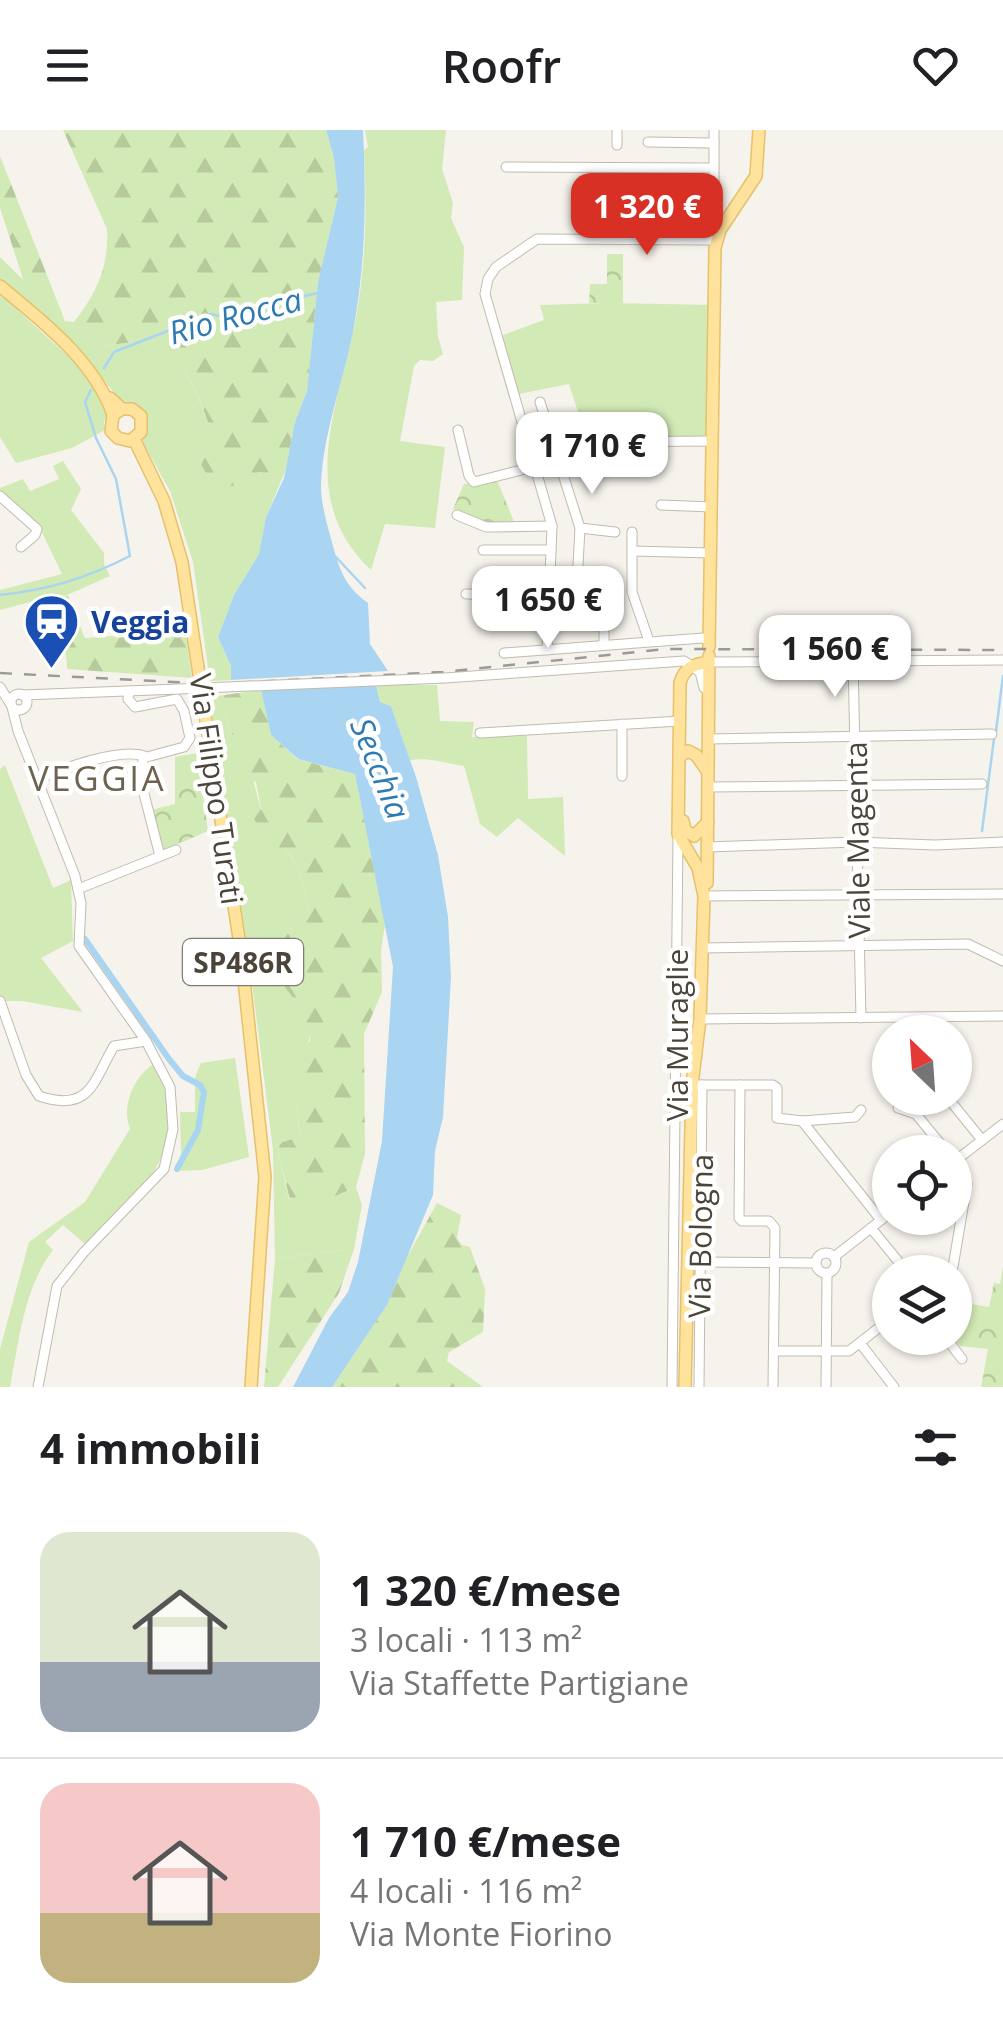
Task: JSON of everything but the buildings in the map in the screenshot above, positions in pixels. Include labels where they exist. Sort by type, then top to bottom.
[{"type":"main road","points":[[688,1387],[708,822],[718,235],[756,176],[759,130]]},
{"type":"main road","name":"Via Filippo Turati","points":[[0,286],[57,336],[117,412]]},
{"type":"main road","name":"Via Filippo Turati","points":[[132,409],[141,416],[142,432],[134,440],[114,435],[110,426],[117,412],[132,409]]},
{"type":"main road","name":"Via Filippo Turati","points":[[134,440],[164,501],[182,562],[253,1041],[265,1177],[251,1387]]},
{"type":"main road","points":[[680,683],[682,676],[709,650]]},
{"type":"main road","name":"Via Muraglie","points":[[678,834],[680,683]]},
{"type":"main road","points":[[680,756],[691,751],[708,772]]},
{"type":"main road","points":[[680,780],[685,830],[690,835],[699,834],[708,822]]},
{"type":"main road","points":[[680,804],[683,834],[707,847]]},
{"type":"main road","points":[[678,834],[698,868],[704,896]]},
{"type":"street","points":[[617,130],[618,145]]},
{"type":"street","points":[[548,650],[552,526],[485,294],[488,279],[496,267],[529,242],[542,238],[718,235],[714,222],[714,130]]},
{"type":"street","points":[[648,142],[714,143]]},
{"type":"street","points":[[506,167],[714,168]]},
{"type":"street","points":[[540,402],[580,528],[576,602]]},
{"type":"street","points":[[458,430],[469,476],[474,482],[557,457]]},
{"type":"street","points":[[591,442],[712,441]]},
{"type":"street","points":[[0,496],[36,529],[36,535],[21,547]]},
{"type":"street","points":[[660,505],[712,507]]},
{"type":"street","points":[[457,515],[486,527],[552,526]]},
{"type":"street","points":[[580,528],[615,532]]},
{"type":"street","points":[[632,532],[632,592],[651,644],[853,661],[1003,663]]},
{"type":"street","points":[[483,550],[551,550]]},
{"type":"street","points":[[633,551],[710,553]]},
{"type":"street","points":[[466,594],[549,596]]},
{"type":"street","points":[[548,624],[604,626],[604,645]]},
{"type":"street","points":[[504,654],[649,641]]},
{"type":"street","points":[[19,702],[51,694],[445,678],[684,661],[693,664],[703,678],[709,713]]},
{"type":"street","name":"Viale Magenta","points":[[853,661],[861,1018]]},
{"type":"street","points":[[654,664],[670,668],[680,683]]},
{"type":"street","points":[[0,685],[19,702],[21,735],[78,888],[79,946],[146,1041],[170,1088],[173,1129],[164,1169],[84,1252],[57,1286],[38,1387]]},
{"type":"street","points":[[38,779],[67,767],[135,753],[144,756],[188,743],[184,711],[177,699],[134,707],[128,700],[129,690]]},
{"type":"street","points":[[480,733],[680,721]]},
{"type":"street","points":[[622,724],[622,776]]},
{"type":"street","points":[[708,739],[992,734]]},
{"type":"street","points":[[144,756],[142,786],[160,856]]},
{"type":"street","points":[[707,788],[982,784]]},
{"type":"street","name":"Via Muraglie","points":[[672,1387],[678,834]]},
{"type":"street","points":[[707,847],[1003,842]]},
{"type":"street","points":[[78,888],[176,850]]},
{"type":"street","points":[[704,896],[1003,894]]},
{"type":"street","points":[[704,948],[968,944],[1003,962]]},
{"type":"street","points":[[0,1001],[26,1075],[39,1096],[61,1103],[81,1097],[96,1084],[114,1046],[146,1041]]},
{"type":"street","points":[[700,1019],[1003,1016]]},
{"type":"street","points":[[697,1085],[773,1084],[777,1088],[777,1118],[802,1121],[854,1117],[861,1110]]},
{"type":"street","points":[[740,1085],[739,1218],[773,1224],[773,1387]]},
{"type":"street","points":[[917,1115],[933,1135]]},
{"type":"street","points":[[962,1115],[982,1140]]},
{"type":"street","points":[[802,1121],[872,1209]]},
{"type":"street","points":[[972,1148],[1003,1124]]},
{"type":"street","points":[[834,1257],[872,1228]]},
{"type":"street","points":[[878,1235],[893,1255]]},
{"type":"street","points":[[695,1262],[815,1263],[823,1253],[834,1257]]},
{"type":"street","points":[[826,1387],[828,1274],[835,1267],[834,1257]]},
{"type":"street","name":"Via Bologna","points":[[695,1262],[698,1387]]},
{"type":"street","points":[[815,1263],[819,1272],[828,1274]]},
{"type":"street","points":[[774,1351],[849,1352],[872,1334]]},
{"type":"street","points":[[860,1344],[894,1387]]},
{"type":"street","points":[[958,1355],[962,1360]]},
{"type":"green space","points":[[63,130],[326,130],[338,197],[318,282],[307,391],[295,422],[286,469],[273,474],[257,472],[254,479],[223,489],[211,483],[196,455],[209,425],[193,387],[177,363],[156,347],[142,343],[95,348],[74,322],[100,278],[107,229]]},
{"type":"green space","points":[[365,130],[446,130],[442,169],[453,203],[451,218],[464,247],[462,300],[436,302],[443,354],[433,361],[420,360],[414,366],[400,441],[445,447],[435,528],[385,524],[371,570],[348,542],[334,512],[328,481],[333,417],[362,276],[364,150],[368,147]]},
{"type":"green space","points":[[0,156],[65,321],[24,282],[0,208]]},
{"type":"green space","points":[[626,185],[626,235],[590,235],[591,186]]},
{"type":"green space","points":[[607,254],[623,254],[623,303],[589,303],[590,284],[607,284]]},
{"type":"green space","points":[[0,257],[65,321],[74,322],[95,348],[142,343],[156,346],[177,363],[193,387],[209,426],[196,455],[211,483],[286,469],[266,517],[259,554],[234,595],[218,637],[231,666],[231,680],[210,681],[193,562],[170,491],[142,441],[147,426],[144,414],[135,405],[120,401],[87,358],[0,281]]},
{"type":"green space","points":[[0,294],[82,369],[108,411],[105,430],[72,448],[16,463],[0,437]]},
{"type":"green space","points":[[540,305],[715,305],[713,441],[588,443],[569,384],[509,396],[492,339],[544,320]]},
{"type":"green space","points":[[63,461],[81,489],[71,510],[104,553],[110,576],[56,600],[53,596],[0,610],[0,590],[62,574],[38,524],[0,493],[0,488],[23,479],[30,491],[59,479],[53,466]]},
{"type":"green space","points":[[497,480],[515,524],[489,525],[453,509],[464,484]]},
{"type":"green space","points":[[68,596],[85,638],[185,630],[192,678],[67,669],[63,646],[57,638],[46,634],[65,630],[56,600]]},
{"type":"green space","points":[[376,685],[437,685],[440,721],[474,722],[472,737],[527,736],[528,799],[563,797],[565,856],[518,818],[497,837],[480,824],[464,766],[410,760],[391,706],[380,703]]},
{"type":"green space","points":[[261,690],[271,735],[297,759],[355,774],[385,925],[382,992],[364,1034],[365,1154],[356,1187],[328,1199],[290,1200],[276,1144],[300,1137],[297,1051],[310,1041],[310,1034],[299,1028],[295,1000],[283,985],[300,971],[282,947],[285,937],[308,908],[300,871],[287,850],[273,846],[254,819],[261,809],[256,782],[251,781],[237,760],[243,741],[232,734],[217,696]]},
{"type":"green space","points":[[217,696],[232,734],[243,741],[261,810],[300,871],[308,908],[285,937],[282,947],[300,971],[283,985],[295,1000],[310,1034],[296,1107],[300,1138],[276,1144],[289,1199],[328,1199],[356,1187],[362,1205],[354,1249],[275,1259],[273,1150],[210,699]]},
{"type":"green space","points":[[197,753],[208,831],[162,851],[151,810],[175,804],[175,757]]},
{"type":"green space","points":[[5,765],[53,888],[71,880],[73,941],[41,958],[83,1012],[0,1001],[0,769]]},
{"type":"green space","points":[[235,1058],[249,1157],[202,1170],[176,1171],[181,1154],[180,1112],[195,1112],[195,1077],[201,1063]]},
{"type":"green space","points":[[156,1063],[169,1122],[166,1145],[157,1166],[127,1204],[85,1244],[63,1225],[45,1242],[53,1250],[29,1297],[10,1387],[0,1387],[0,1349],[29,1242],[85,1202],[130,1129],[127,1111],[131,1092],[141,1075]]},
{"type":"green space","points":[[437,1203],[461,1215],[457,1238],[470,1247],[485,1289],[483,1332],[449,1352],[447,1361],[483,1387],[332,1387],[387,1305],[406,1259]]},
{"type":"green space","points":[[354,1249],[339,1293],[278,1387],[264,1387],[275,1259]]},
{"type":"green space","points":[[1003,1267],[1003,1387],[981,1387],[988,1349],[972,1347],[972,1304],[989,1307],[994,1283],[1000,1284]]},
{"type":"water","points":[[326,130],[363,130],[365,199],[359,291],[326,442],[322,501],[338,564],[349,585],[368,603],[370,644],[388,671],[231,680],[231,666],[218,637],[234,595],[259,554],[266,517],[284,478],[295,422],[307,391],[318,282],[338,197]]},
{"type":"water","name":"Secchia","points":[[376,685],[380,702],[391,706],[416,777],[438,855],[448,917],[451,977],[443,1117],[435,1151],[433,1195],[387,1305],[332,1387],[293,1387],[329,1318],[348,1292],[358,1262],[382,1141],[393,967],[355,774],[298,759],[271,735],[261,690]]},
{"type":"waterway","name":"Rio Rocca","points":[[104,368],[114,352],[211,314],[238,320],[284,301],[317,293]]},
{"type":"waterway","name":"Rio Rocca","points":[[0,595],[67,582],[130,556],[116,479],[96,438],[85,402],[91,390]]},
{"type":"waterway","points":[[335,556],[365,588]]},
{"type":"waterway","points":[[996,731],[1003,676]]},
{"type":"waterway","points":[[982,831],[994,739]]},
{"type":"waterway","points":[[85,939],[169,1059],[204,1092],[198,1130],[177,1169]]},
{"type":"railway","points":[[0,673],[211,684],[443,672],[666,649],[1003,650]]},
{"type":"place","name":"Veggia","points":[[52,670]]},
{"type":"district","name":"VEGGIA","points":[[97,777]]}]
